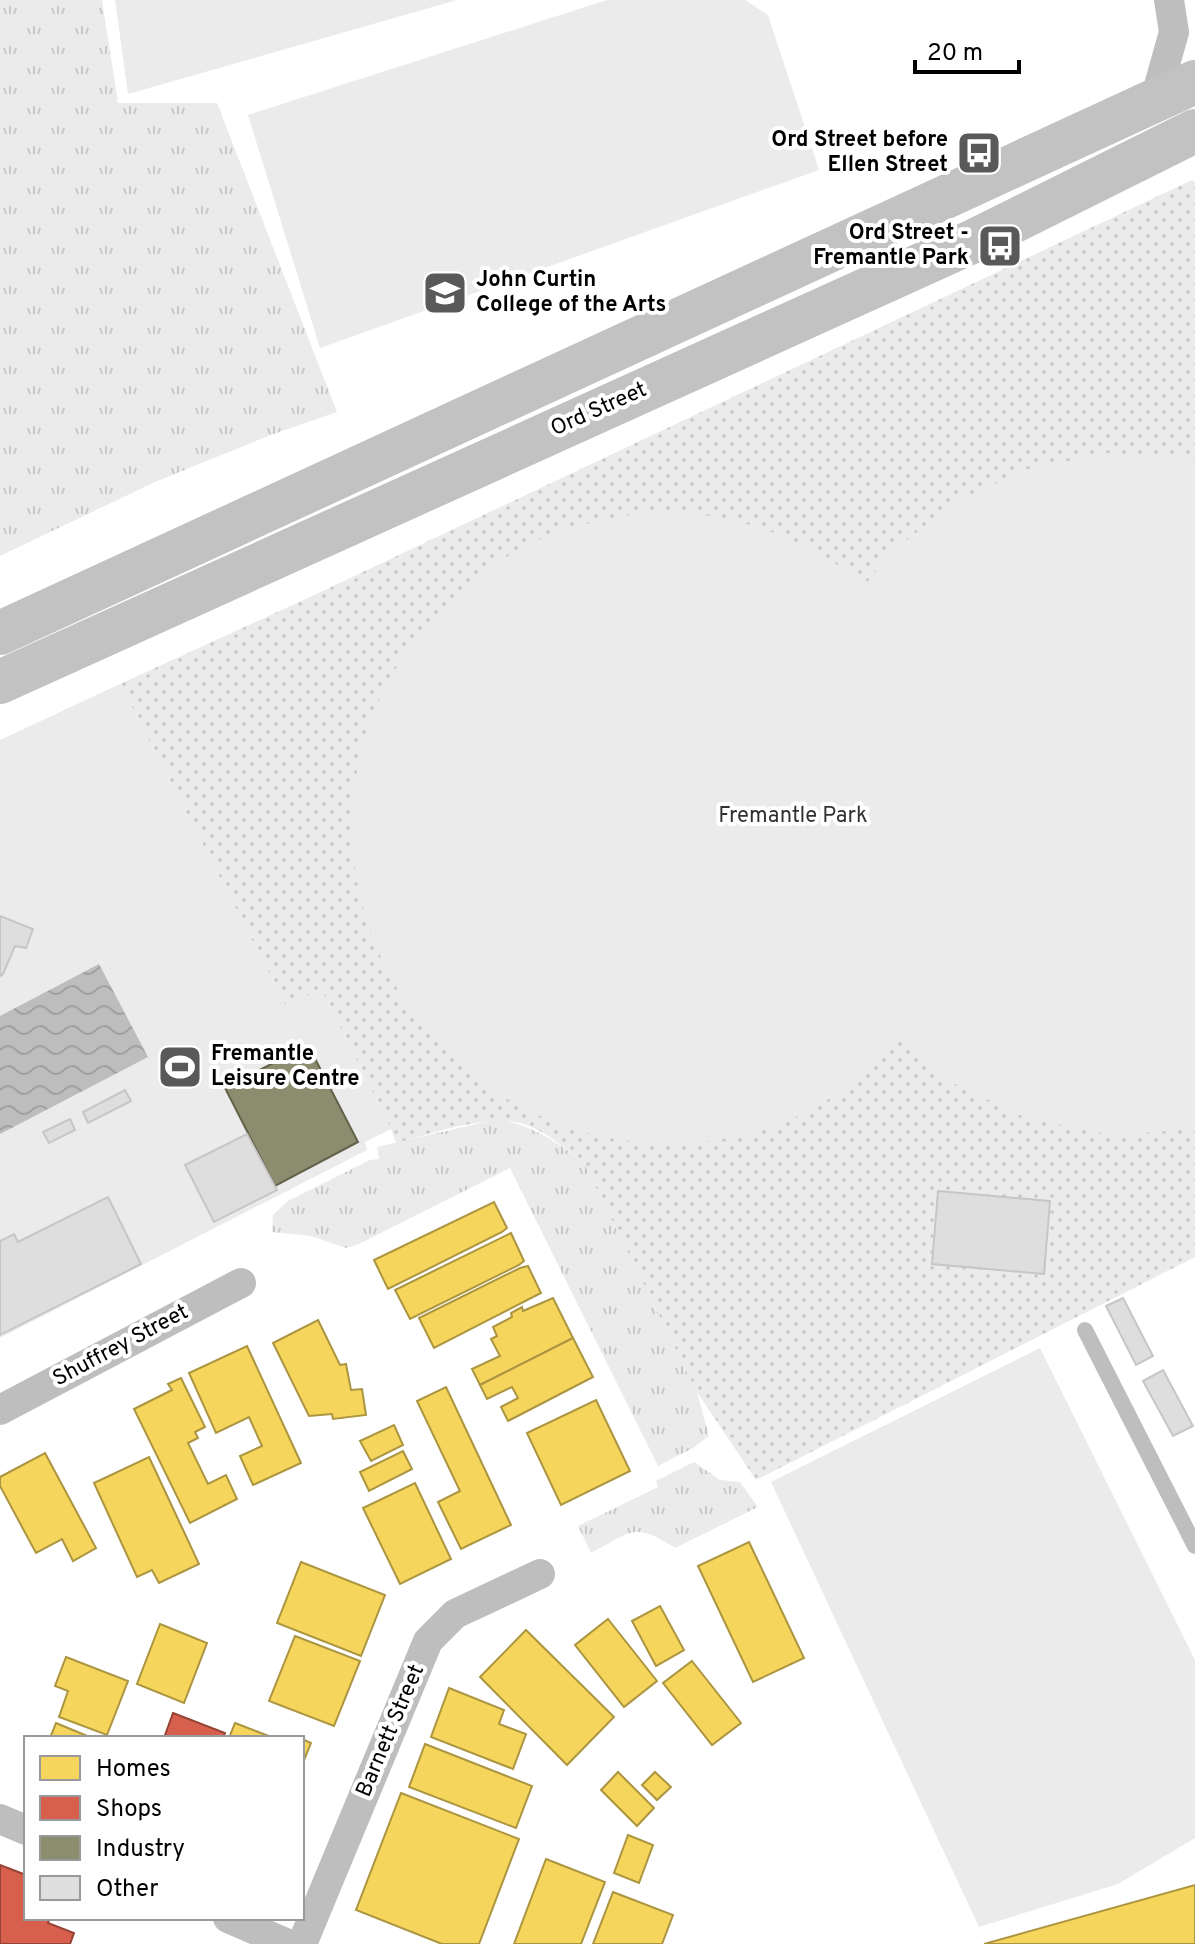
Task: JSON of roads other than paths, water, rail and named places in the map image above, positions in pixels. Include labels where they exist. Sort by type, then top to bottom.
[{"type":"main road","points":[[0,633],[1195,82]]},
{"type":"main road","name":"Ord Street","points":[[0,682],[976,240],[1192,135]]},
{"type":"street","points":[[1155,100],[1174,32],[1169,0]]},
{"type":"street","name":"Shuffrey Street","points":[[0,1410],[241,1283]]},
{"type":"street","name":"Barnett Street","points":[[302,1944],[428,1641],[455,1614],[540,1574]]},
{"type":"street","points":[[0,1819],[24,1829]]},
{"type":"street","points":[[233,1920],[288,1944]]},
{"type":"lane","points":[[1085,1330],[1195,1546]]},
{"type":"water","points":[[99,964],[148,1057],[0,1134],[0,1016]]},
{"type":"place","name":"Ord Street before Ellen Street","points":[[979,153]]},
{"type":"place","name":"Ord Street - Fremantle Park","points":[[1000,246]]},
{"type":"place","name":"John Curtin College of the Arts","points":[[445,293]]},
{"type":"place","name":"Fremantle Leisure Centre","points":[[180,1067]]},
{"type":"park label","name":"Fremantle Park","points":[[793,816]]}]
